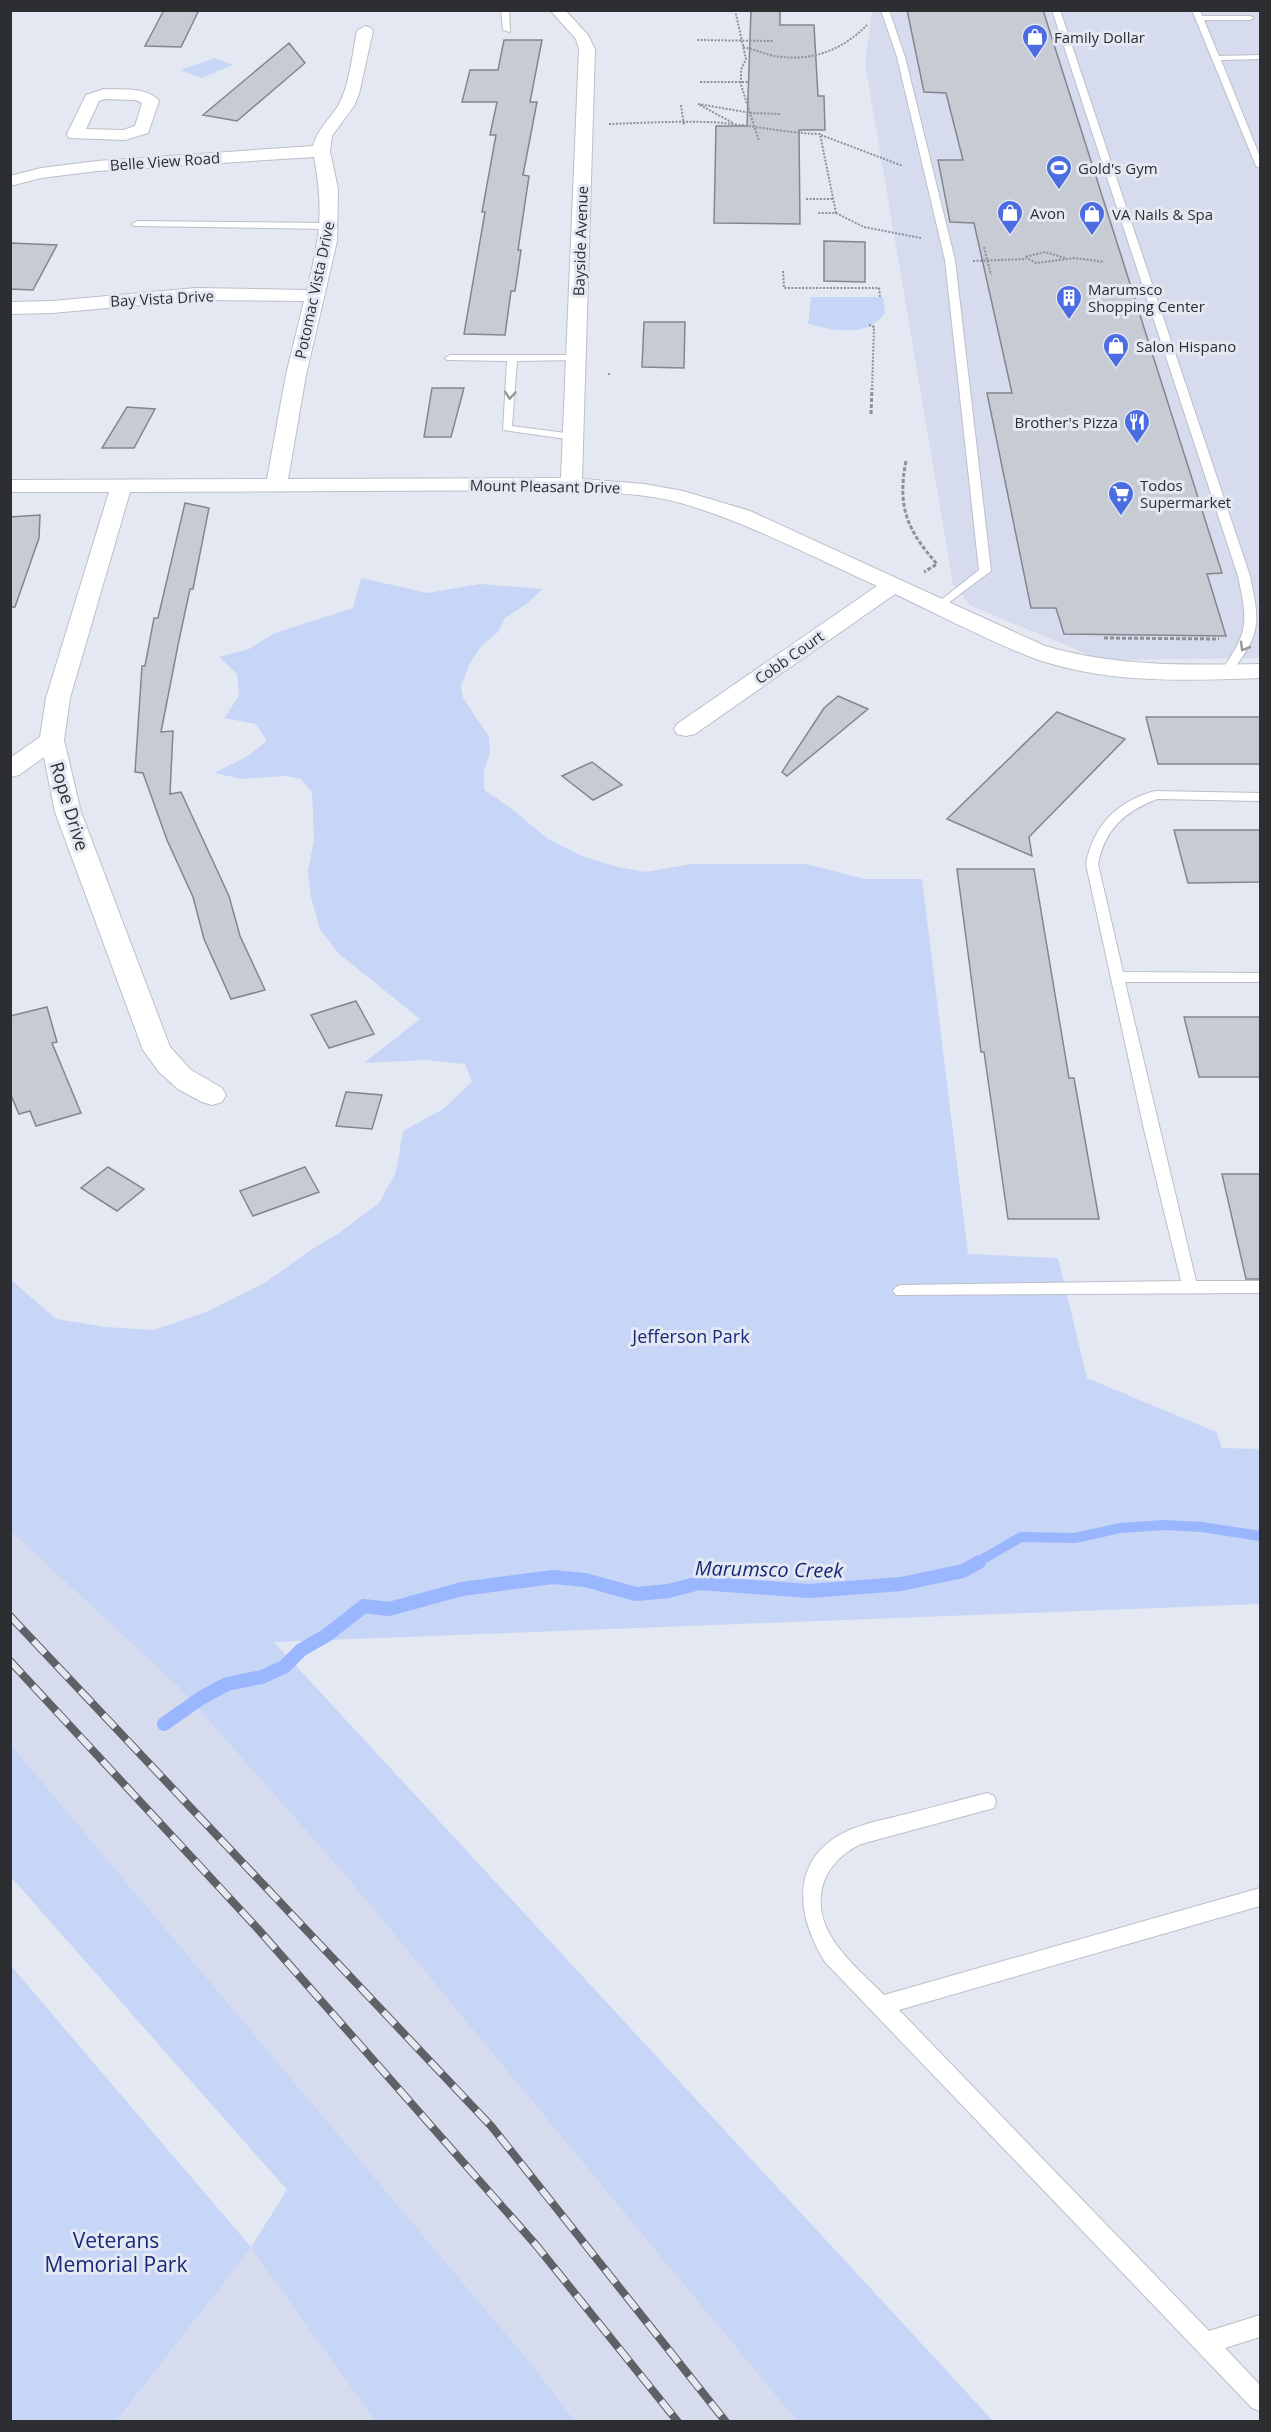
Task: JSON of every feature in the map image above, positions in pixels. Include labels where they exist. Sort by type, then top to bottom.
[{"type":"street","name":"Bayside Avenue","points":[[556,10],[580,33],[588,49],[571,484]]},
{"type":"street","points":[[321,151],[324,136],[346,106],[351,94],[365,31]]},
{"type":"street","points":[[59,170],[75,134]]},
{"type":"street","name":"Belle View Road","points":[[10,182],[59,170],[152,161],[321,151]]},
{"type":"street","name":"Potomac Vista Drive","points":[[276,486],[296,375],[330,226],[329,189],[321,151]]},
{"type":"street","name":"Bay Vista Drive","points":[[10,308],[52,307],[196,294],[314,296]]},
{"type":"street","name":"Mount Pleasant Drive","points":[[10,486],[571,484],[644,490],[720,508],[1037,651],[1087,666],[1154,672],[1260,671]]},
{"type":"street","name":"Rope Drive","points":[[121,486],[58,698],[52,740],[68,812],[157,1050],[172,1070],[191,1086],[213,1095]]},
{"type":"street","name":"Cobb Court","points":[[686,729],[893,585]]},
{"type":"street","points":[[10,770],[52,740]]},
{"type":"lane","points":[[505,10],[507,30]]},
{"type":"lane","points":[[1056,10],[1245,576],[1252,619],[1251,636],[1246,647],[1227,671]]},
{"type":"lane","points":[[1217,18],[1236,10]]},
{"type":"lane","points":[[886,14],[901,57],[950,260],[985,571],[940,606]]},
{"type":"lane","points":[[1197,14],[1217,18],[1250,18]]},
{"type":"lane","points":[[1197,14],[1260,166]]},
{"type":"lane","points":[[1215,58],[1260,57]]},
{"type":"lane","points":[[137,224],[330,226]]},
{"type":"lane","points":[[450,358],[576,357]]},
{"type":"lane","points":[[512,358],[507,428],[573,437]]},
{"type":"lane","points":[[1252,619],[1260,629]]},
{"type":"lane","points":[[1190,1287],[1092,864],[1094,847],[1101,831],[1131,805],[1155,795],[1260,796]]},
{"type":"lane","points":[[1117,977],[1260,977]]},
{"type":"lane","points":[[901,1291],[1260,1287]]},
{"type":"lane","points":[[987,1802],[864,1833],[839,1846],[821,1865],[811,1891],[811,1913],[816,1930],[832,1955],[1260,2400]]},
{"type":"lane","points":[[881,2006],[1260,1897]]},
{"type":"lane","points":[[1205,2343],[1260,2326]]},
{"type":"path","points":[[735,10],[746,59],[741,70],[741,82],[759,141]]},
{"type":"path","points":[[743,47],[776,57],[818,57],[841,48],[862,31],[870,21],[886,14]]},
{"type":"path","points":[[697,40],[773,41]]},
{"type":"path","points":[[700,82],[749,82]]},
{"type":"path","points":[[735,124],[698,104],[751,114],[781,114]]},
{"type":"path","points":[[681,105],[684,123]]},
{"type":"path","points":[[607,124],[735,124],[785,133],[820,135],[929,174]]},
{"type":"path","points":[[820,135],[836,213]]},
{"type":"path","points":[[806,199],[833,199]]},
{"type":"path","points":[[818,213],[836,213],[853,223],[891,234],[945,241]]},
{"type":"path","points":[[984,247],[991,275]]},
{"type":"path","points":[[1026,259],[1028,254],[1058,254],[1065,258],[1104,262]]},
{"type":"path","points":[[1043,254],[1045,262]]},
{"type":"path","points":[[950,260],[1026,259],[1031,262],[1062,262],[1065,258]]},
{"type":"path","points":[[783,271],[784,288],[879,288],[880,297]]},
{"type":"path","points":[[869,325],[874,327],[871,414]]},
{"type":"path","points":[[906,461],[900,485],[903,514],[918,541],[937,564],[918,575]]},
{"type":"path","points":[[1102,638],[1226,638]]},
{"type":"shaded area","points":[[872,11],[1260,11],[1260,658],[1121,660],[1092,656],[971,606],[953,584],[865,63]]},
{"type":"shaded area","points":[[10,1495],[347,1877],[835,2421],[575,2421],[532,2365],[11,1745]]},
{"type":"shaded area","points":[[251,2248],[375,2421],[117,2422]]},
{"type":"green space","points":[[215,58],[233,65],[201,78],[181,70]]},
{"type":"green space","points":[[811,297],[883,297],[885,313],[869,327],[859,329],[839,330],[808,324]]},
{"type":"green space","name":"Jefferson Park","points":[[361,578],[428,593],[480,584],[543,589],[505,618],[498,632],[483,644],[470,663],[461,686],[463,698],[489,737],[490,753],[484,771],[484,790],[508,806],[548,839],[582,856],[617,867],[645,872],[692,864],[806,864],[865,879],[922,879],[968,1254],[1058,1258],[1087,1378],[1216,1432],[1222,1448],[1260,1449],[1260,1604],[274,1642],[993,2421],[797,2421],[347,1877],[180,1688],[11,1531],[10,1279],[56,1319],[105,1327],[154,1330],[209,1311],[263,1284],[338,1234],[379,1203],[396,1172],[403,1131],[443,1109],[472,1082],[465,1064],[425,1060],[364,1063],[420,1019],[338,953],[320,929],[311,897],[308,871],[314,840],[312,792],[301,779],[285,776],[242,779],[214,773],[248,756],[267,741],[256,724],[224,718],[239,696],[237,674],[219,657],[249,649],[275,633],[353,608]]},
{"type":"green space","name":"Veterans Memorial Park","points":[[11,1745],[532,2365],[575,2421],[375,2421],[251,2248],[117,2421],[11,2421],[11,1966],[251,2247],[287,2190],[11,1877]]},
{"type":"building","points":[[164,10],[199,10],[181,47],[145,46]]},
{"type":"building","points":[[751,10],[780,10],[780,25],[814,25],[818,96],[824,96],[825,130],[799,130],[800,224],[714,223],[716,126],[747,126]]},
{"type":"building","name":"Marumsco Shopping Center","points":[[907,10],[1043,10],[1222,573],[1207,574],[1226,636],[1064,634],[1056,608],[1031,608],[987,393],[1012,393],[974,223],[950,222],[938,160],[963,160],[946,93],[924,92]]},
{"type":"building","points":[[504,40],[542,40],[530,102],[537,102],[523,175],[529,176],[518,250],[521,250],[515,291],[511,291],[505,335],[464,334],[496,135],[490,135],[497,102],[462,102],[470,70],[498,70]]},
{"type":"building","points":[[289,43],[305,63],[237,121],[203,115]]},
{"type":"building","points":[[824,241],[865,242],[865,282],[824,281]]},
{"type":"building","points":[[10,243],[57,245],[33,290],[10,289]]},
{"type":"building","points":[[644,322],[685,322],[684,368],[642,367]]},
{"type":"building","points":[[432,388],[464,388],[451,437],[424,437]]},
{"type":"building","points":[[127,407],[155,409],[134,448],[102,448]]},
{"type":"building","points":[[185,503],[209,508],[161,732],[173,731],[170,794],[181,792],[229,896],[240,936],[265,990],[231,999],[204,939],[193,897],[167,840],[143,773],[135,772],[142,666],[145,666],[154,618],[158,618]]},
{"type":"building","points":[[40,515],[39,538],[15,607],[10,607],[10,517]]},
{"type":"building","points":[[838,696],[868,709],[787,776],[782,772],[824,708]]},
{"type":"building","points":[[1057,712],[1125,739],[1029,837],[1032,856],[947,819]]},
{"type":"building","points":[[1146,717],[1260,717],[1260,764],[1158,764]]},
{"type":"building","points":[[592,762],[622,785],[593,800],[562,776]]},
{"type":"building","points":[[1174,830],[1260,830],[1260,882],[1188,883]]},
{"type":"building","points":[[957,869],[1034,869],[1069,1078],[1074,1078],[1099,1219],[1008,1219],[984,1052],[981,1052]]},
{"type":"building","points":[[356,1001],[374,1034],[329,1048],[311,1015]]},
{"type":"building","points":[[47,1007],[57,1042],[52,1043],[81,1113],[36,1126],[30,1111],[19,1114],[10,1093],[10,1016]]},
{"type":"building","points":[[1184,1017],[1260,1017],[1260,1077],[1199,1077]]},
{"type":"building","points":[[346,1092],[382,1095],[372,1129],[336,1126]]},
{"type":"building","points":[[108,1167],[144,1189],[117,1211],[81,1188]]},
{"type":"building","points":[[305,1167],[319,1192],[253,1216],[240,1191]]},
{"type":"building","points":[[1222,1174],[1260,1174],[1260,1279],[1246,1279]]},
{"type":"waterway","name":"Marumsco Creek","points":[[976,1563],[1021,1537],[1075,1538],[1120,1528],[1164,1525],[1202,1527],[1260,1536]]},
{"type":"waterway","name":"Marumsco Creek","points":[[164,1724],[201,1698],[227,1684],[262,1677],[284,1667],[301,1650],[327,1635],[364,1606],[389,1609],[462,1589],[553,1577],[585,1580],[636,1594],[669,1591],[699,1583],[809,1591],[901,1584],[963,1571],[979,1562]]},
{"type":"railway","points":[[10,1616],[492,2127],[726,2422]]},
{"type":"railway","points":[[10,1661],[258,1929],[536,2245],[678,2422]]},
{"type":"place","name":"Family Dollar","points":[[1035,60]]},
{"type":"place","name":"Gold's Gym","points":[[1059,191]]},
{"type":"place","name":"Avon","points":[[1010,236]]},
{"type":"place","name":"VA Nails & Spa","points":[[1092,237]]},
{"type":"place","name":"Marumsco Shopping Center","points":[[1069,321]]},
{"type":"place","name":"Salon Hispano","points":[[1116,369]]},
{"type":"place","name":"Brother's Pizza","points":[[1137,445]]},
{"type":"place","name":"Todos Supermarket","points":[[1121,517]]}]
